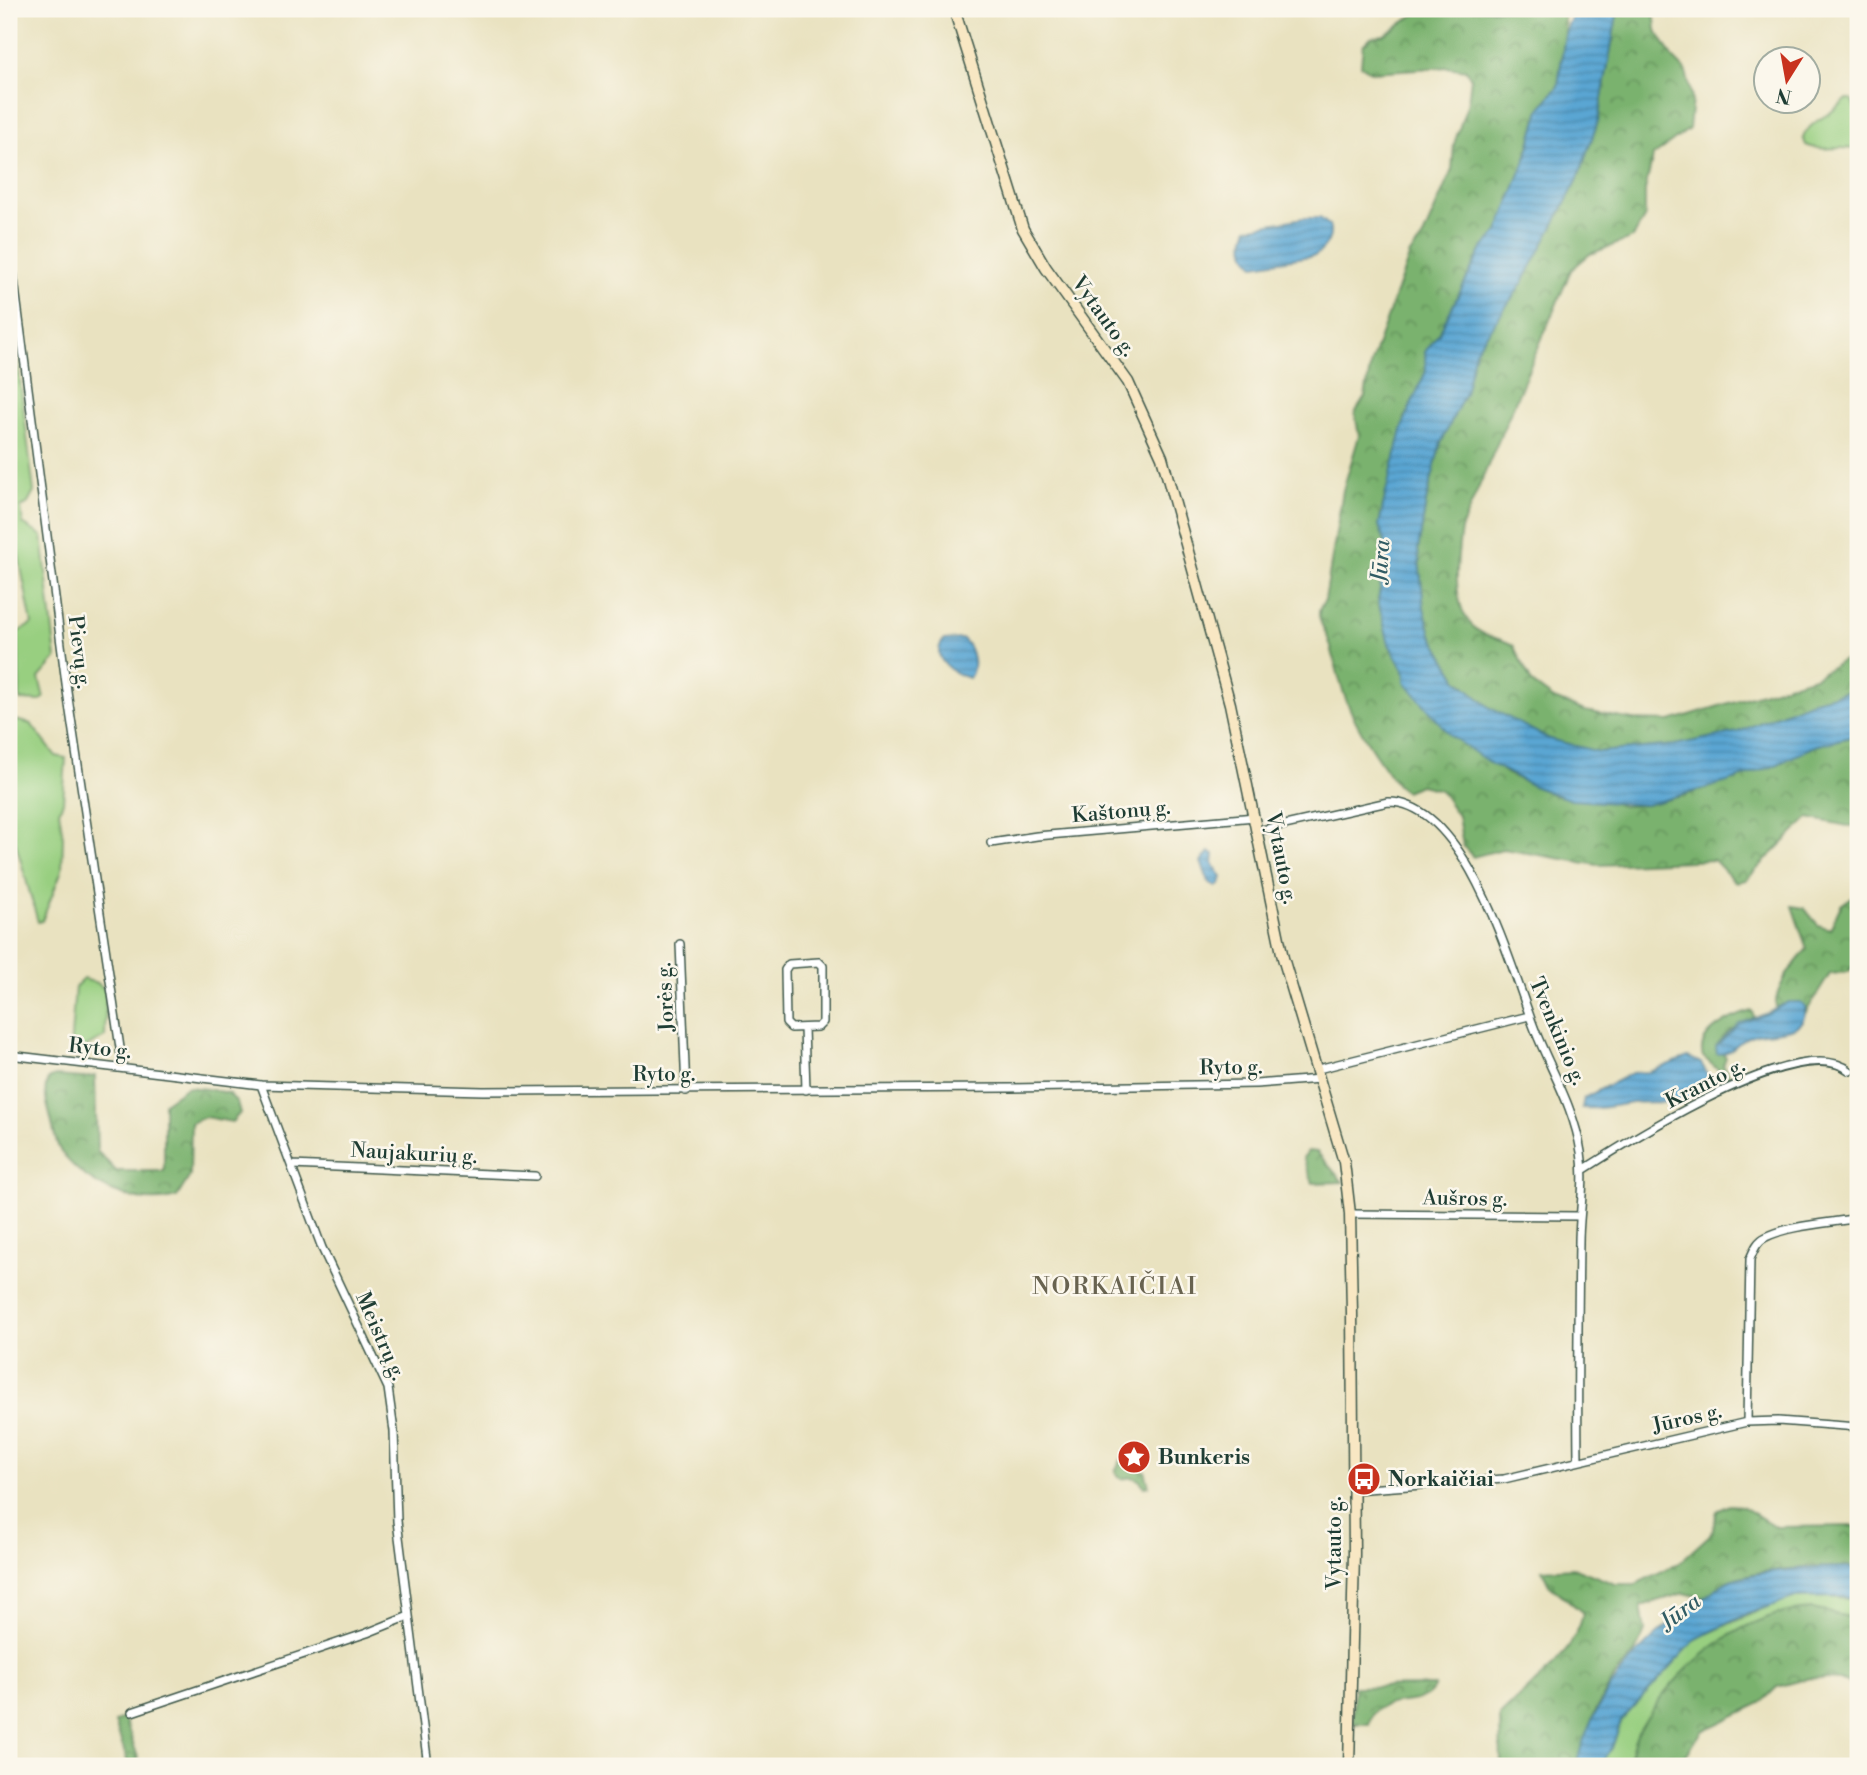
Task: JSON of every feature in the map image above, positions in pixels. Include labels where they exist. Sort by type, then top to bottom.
[{"type":"main road","name":"Vytauto g.","points":[[954,9],[1023,229],[1046,268],[1115,361],[1155,437],[1216,651],[1255,817],[1283,958],[1320,1074],[1344,1162],[1350,1214],[1353,1490],[1349,1766]]},
{"type":"street","name":"Pievų g.","points":[[9,241],[67,691],[123,1068]]},
{"type":"street","name":"Tvenkinio g.","points":[[1258,831],[1388,802],[1405,802],[1418,807],[1440,829],[1481,890],[1501,934],[1530,1016],[1573,1114],[1583,1170],[1579,1216],[1578,1459]]},
{"type":"street","name":"Kaštonų g.","points":[[991,843],[1037,836],[1255,817]]},
{"type":"street","name":"Jorės g.","points":[[680,944],[686,1091]]},
{"type":"street","points":[[819,962],[823,967],[823,1022],[818,1027],[804,1028],[791,1028],[786,1023],[785,970],[789,964],[819,962]]},
{"type":"street","name":"Ryto g.","points":[[9,1055],[261,1085],[495,1091],[1256,1084],[1320,1074],[1530,1016]]},
{"type":"street","points":[[804,1028],[806,1090]]},
{"type":"street","name":"Kranto g.","points":[[1583,1170],[1744,1080],[1792,1064],[1821,1059],[1835,1061],[1850,1071]]},
{"type":"street","name":"Meistrų g.","points":[[261,1085],[322,1248],[388,1388],[394,1431],[397,1521],[428,1766]]},
{"type":"street","name":"Naujakurių g.","points":[[292,1165],[535,1176]]},
{"type":"street","name":"Aušros g.","points":[[1350,1214],[1579,1216]]},
{"type":"street","name":"Jūros g.","points":[[1353,1490],[1491,1481],[1747,1422],[1751,1259],[1756,1245],[1765,1237],[1779,1232],[1858,1218]]},
{"type":"street","points":[[1747,1422],[1778,1421],[1858,1427]]},
{"type":"street","points":[[132,1712],[367,1633],[409,1616]]},
{"type":"green space","points":[[1423,9],[1563,9],[1565,34],[1558,86],[1540,109],[1527,155],[1498,232],[1482,249],[1439,333],[1425,352],[1426,371],[1405,419],[1379,525],[1387,551],[1378,601],[1389,644],[1405,673],[1405,682],[1432,710],[1435,718],[1507,774],[1556,796],[1608,801],[1622,806],[1646,805],[1774,766],[1814,746],[1858,735],[1858,828],[1808,818],[1746,880],[1735,882],[1714,860],[1598,865],[1503,849],[1473,857],[1463,846],[1458,816],[1440,790],[1420,785],[1405,791],[1397,785],[1363,735],[1344,695],[1319,612],[1325,600],[1343,490],[1359,436],[1355,413],[1365,397],[1371,363],[1410,254],[1422,239],[1452,170],[1454,144],[1468,102],[1471,79],[1466,70],[1448,67],[1372,72],[1361,65],[1363,45],[1371,37],[1384,35]]},
{"type":"green space","points":[[1618,9],[1654,9],[1656,30],[1672,57],[1686,71],[1692,99],[1689,129],[1653,156],[1645,190],[1645,216],[1633,238],[1590,254],[1571,270],[1461,529],[1457,570],[1459,600],[1471,625],[1482,633],[1513,645],[1532,683],[1554,699],[1585,711],[1633,720],[1670,721],[1814,677],[1858,652],[1858,689],[1814,700],[1738,732],[1675,745],[1599,752],[1549,739],[1490,708],[1458,680],[1431,635],[1424,608],[1418,550],[1440,445],[1465,393],[1475,351],[1523,282],[1577,181],[1598,121]]},
{"type":"green space","points":[[1846,100],[1852,100],[1858,116],[1858,150],[1806,145],[1803,137],[1806,131]]},
{"type":"green space","points":[[9,343],[16,349],[34,492],[28,503],[21,508],[23,524],[42,536],[56,659],[39,678],[44,698],[39,701],[20,700],[18,632],[32,624],[17,547],[9,532]]},
{"type":"green space","points":[[15,720],[31,724],[56,756],[66,758],[63,802],[59,811],[63,837],[62,870],[42,921],[38,922],[9,819],[9,763]]},
{"type":"green space","points":[[1858,895],[1858,962],[1848,972],[1830,974],[1806,1012],[1805,1006],[1781,1005],[1776,1009],[1781,985],[1807,949],[1792,906],[1804,908],[1818,925],[1830,929],[1841,905]]},
{"type":"green space","points":[[83,979],[97,983],[106,990],[105,1037],[81,1050],[70,1050],[75,987]]},
{"type":"green space","points":[[1752,1011],[1754,1017],[1729,1031],[1716,1047],[1726,1057],[1723,1066],[1733,1080],[1712,1091],[1728,1078],[1703,1057],[1705,1040],[1726,1021]]},
{"type":"green space","points":[[95,1076],[97,1151],[116,1171],[164,1171],[164,1103],[187,1087],[228,1093],[237,1102],[240,1113],[232,1122],[205,1117],[191,1123],[190,1176],[177,1197],[145,1200],[129,1197],[113,1192],[84,1175],[61,1152],[46,1096],[49,1078]]},
{"type":"green space","points":[[1308,1151],[1317,1152],[1343,1182],[1313,1183],[1303,1158]]},
{"type":"green space","points":[[1127,1456],[1129,1468],[1145,1471],[1149,1486],[1145,1487],[1134,1478],[1121,1479],[1115,1471],[1123,1457]]},
{"type":"green space","points":[[1730,1505],[1742,1506],[1776,1527],[1858,1526],[1858,1569],[1811,1567],[1754,1574],[1727,1582],[1704,1598],[1684,1593],[1641,1606],[1645,1631],[1635,1653],[1615,1676],[1595,1711],[1576,1766],[1501,1766],[1500,1716],[1561,1656],[1579,1628],[1583,1613],[1549,1584],[1542,1570],[1575,1568],[1615,1584],[1636,1584],[1679,1563],[1712,1533],[1717,1511]]},
{"type":"green space","points":[[1817,1596],[1858,1600],[1858,1619],[1812,1609],[1638,1732],[1627,1766],[1599,1766],[1612,1748],[1621,1721],[1696,1639],[1771,1605],[1793,1598]]},
{"type":"green space","points":[[1812,1609],[1858,1619],[1858,1688],[1840,1680],[1810,1678],[1777,1687],[1761,1703],[1702,1731],[1679,1766],[1627,1766],[1639,1731],[1653,1708],[1690,1666],[1711,1648],[1759,1621]]},
{"type":"green space","points":[[1435,1686],[1421,1699],[1380,1707],[1373,1713],[1369,1724],[1353,1724],[1354,1687]]},
{"type":"green space","points":[[124,1717],[141,1766],[129,1766],[115,1723]]},
{"type":"water","points":[[1574,9],[1618,9],[1598,121],[1577,181],[1523,282],[1475,351],[1465,393],[1440,445],[1418,550],[1424,608],[1431,634],[1458,680],[1490,708],[1549,739],[1599,752],[1675,745],[1738,732],[1814,700],[1858,689],[1858,735],[1814,746],[1774,766],[1731,781],[1646,805],[1571,800],[1535,787],[1491,764],[1450,735],[1405,682],[1405,673],[1389,644],[1378,601],[1387,552],[1379,525],[1405,419],[1426,371],[1425,352],[1439,333],[1482,249],[1498,232],[1527,155],[1540,109],[1558,86],[1565,34]]},
{"type":"water","points":[[1303,218],[1320,218],[1329,225],[1329,238],[1320,252],[1316,255],[1255,265],[1251,261],[1245,248],[1248,228]]},
{"type":"water","points":[[963,639],[973,658],[973,669],[969,678],[950,669],[939,653],[944,640]]},
{"type":"water","points":[[1209,852],[1214,854],[1213,864],[1222,877],[1216,887],[1209,882],[1201,862]]},
{"type":"water","points":[[1788,1002],[1801,1002],[1805,1006],[1804,1016],[1794,1028],[1750,1036],[1726,1052],[1717,1054],[1716,1047],[1739,1024]]},
{"type":"water","points":[[1688,1057],[1701,1063],[1710,1079],[1705,1089],[1697,1095],[1676,1102],[1582,1108],[1584,1098],[1632,1073],[1649,1072]]},
{"type":"water","points":[[1848,1567],[1858,1569],[1858,1600],[1844,1597],[1793,1598],[1745,1615],[1696,1639],[1621,1721],[1612,1748],[1599,1766],[1576,1766],[1594,1716],[1620,1674],[1655,1637],[1718,1588],[1731,1580],[1760,1573]]},
{"type":"place","name":"Bunkeris","points":[[1134,1457]]},
{"type":"place","name":"Norkaičiai","points":[[1364,1479]]},
{"type":"district","name":"NORKAIČIAI","points":[[1115,1286]]},
{"type":"water label","name":"Jūra","points":[[1380,561]]},
{"type":"water label","name":"Jūra","points":[[1680,1611]]}]
